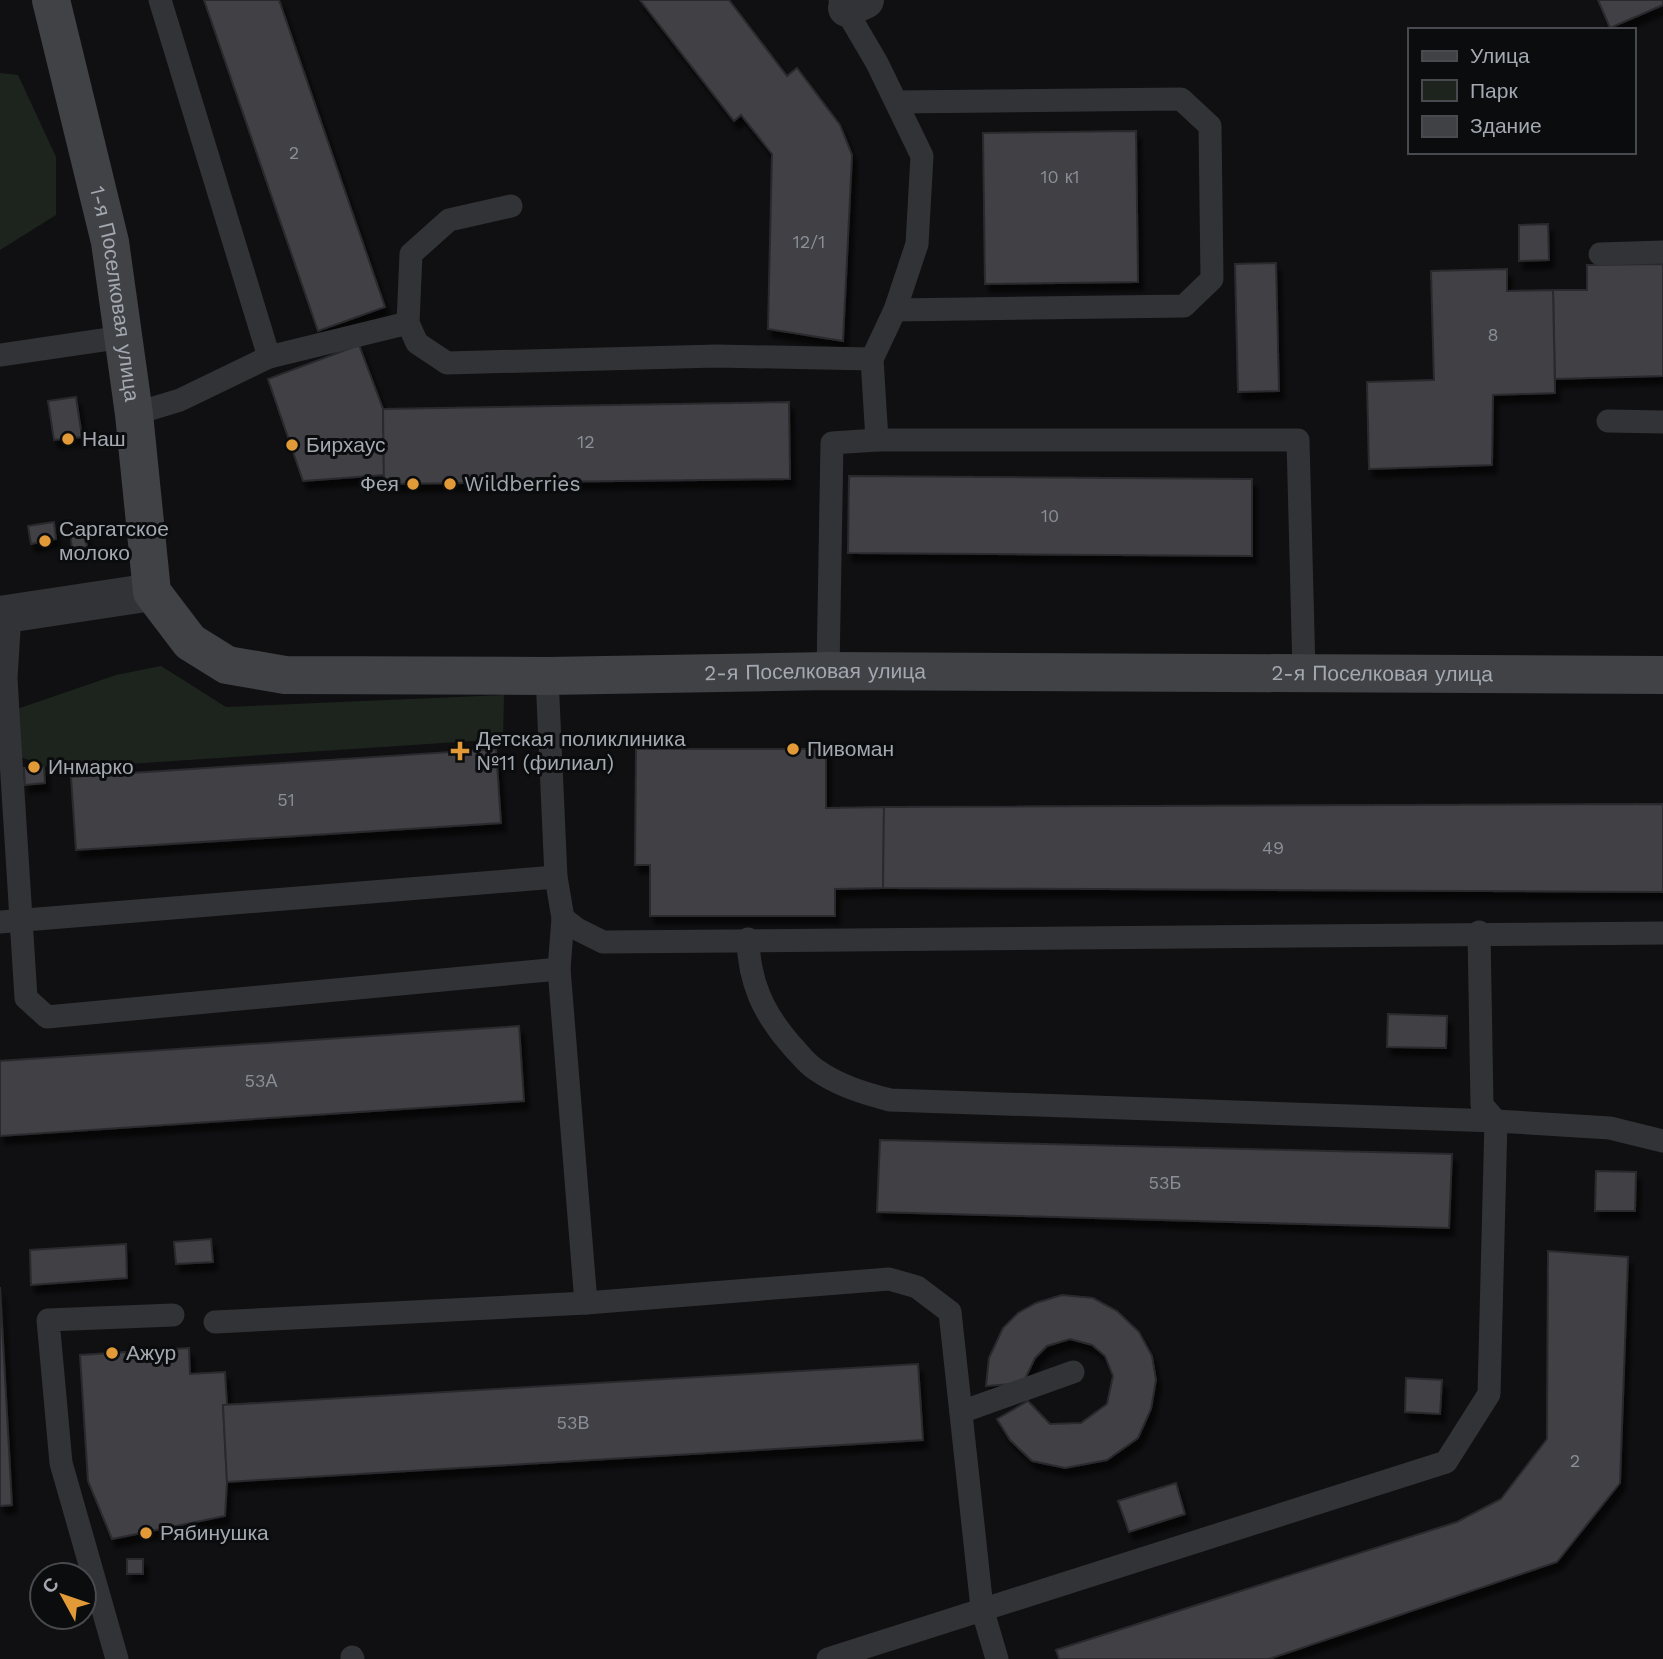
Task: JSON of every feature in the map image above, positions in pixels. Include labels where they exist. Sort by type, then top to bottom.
[{"type":"street","name":"1-я Поселковая улица","points":[[51,0],[110,242],[134,414],[152,592]]},
{"type":"street","points":[[5,614],[152,592]]},
{"type":"street","name":"2-я Поселковая улица","points":[[152,592],[190,642],[228,665],[285,675],[547,676],[828,671],[1663,675]]},
{"type":"lane","points":[[159,0],[269,357]]},
{"type":"lane","points":[[851,3],[922,156],[917,244],[895,310],[872,359],[877,440]]},
{"type":"lane","points":[[895,310],[1184,306],[1212,279],[1210,126],[1181,99],[896,102]]},
{"type":"lane","points":[[511,206],[449,220],[411,254],[408,323],[417,344],[447,363],[717,356],[872,359]]},
{"type":"lane","points":[[1600,254],[1663,252]]},
{"type":"lane","points":[[134,414],[180,400],[269,357],[408,323]]},
{"type":"lane","points":[[0,355],[124,337]]},
{"type":"lane","points":[[1608,421],[1663,422]]},
{"type":"lane","points":[[828,671],[832,443],[877,440],[1298,439],[1304,672]]},
{"type":"lane","points":[[5,614],[10,921],[26,999],[47,1017],[559,969]]},
{"type":"lane","points":[[547,676],[556,877],[563,918],[559,969],[586,1303]]},
{"type":"lane","points":[[10,921],[556,877]]},
{"type":"lane","points":[[563,918],[603,942],[1479,932],[1663,933]]},
{"type":"lane","points":[[828,1659],[1446,1461],[1489,1394],[1496,1121],[1482,1105],[1479,932]]},
{"type":"lane","points":[[748,939],[748,964],[756,995],[779,1031],[813,1069],[849,1088],[890,1100],[1496,1121],[1610,1128],[1663,1141]]},
{"type":"lane","points":[[215,1322],[586,1303],[889,1279],[917,1287],[950,1312],[982,1608],[997,1659]]},
{"type":"lane","points":[[117,1659],[61,1463],[48,1320],[173,1315]]},
{"type":"lane","points":[[961,1412],[1073,1372]]},
{"type":"green space","points":[[0,73],[18,75],[56,157],[56,215],[0,250]]},
{"type":"green space","points":[[161,666],[226,707],[504,695],[503,739],[53,769],[18,756],[17,709],[116,675]]},
{"type":"building","points":[[204,0],[279,0],[385,307],[318,331]]},
{"type":"building","points":[[640,0],[729,0],[787,76],[797,68],[840,125],[852,155],[843,341],[768,329],[772,154],[741,115],[734,121]]},
{"type":"building","points":[[1598,0],[1663,0],[1663,5],[1610,28]]},
{"type":"building","points":[[1136,131],[1138,282],[985,284],[983,133]]},
{"type":"building","points":[[1548,224],[1549,260],[1519,261],[1519,225]]},
{"type":"building","points":[[1276,263],[1279,391],[1238,392],[1235,264]]},
{"type":"building","points":[[1663,264],[1663,376],[1555,379],[1553,290],[1587,290],[1587,265]]},
{"type":"building","points":[[1507,269],[1507,291],[1553,290],[1555,393],[1493,395],[1492,465],[1369,469],[1367,382],[1434,380],[1431,271]]},
{"type":"building","points":[[359,345],[383,409],[384,475],[303,481],[268,379]]},
{"type":"building","points":[[76,397],[82,437],[54,440],[48,401]]},
{"type":"building","points":[[789,402],[790,479],[384,484],[383,409]]},
{"type":"building","points":[[849,476],[1252,479],[1252,556],[848,553]]},
{"type":"building","points":[[54,522],[56,539],[31,544],[28,526]]},
{"type":"building","points":[[85,530],[87,547],[72,548],[70,532]]},
{"type":"building","points":[[496,749],[501,823],[76,850],[71,777]]},
{"type":"building","points":[[636,749],[826,749],[826,808],[884,807],[883,888],[835,889],[835,916],[650,916],[650,865],[635,865]]},
{"type":"building","points":[[44,767],[45,783],[25,785],[24,768]]},
{"type":"building","points":[[1663,804],[1663,892],[883,888],[884,807]]},
{"type":"building","points":[[1388,1014],[1447,1016],[1446,1048],[1387,1047]]},
{"type":"building","points":[[519,1026],[524,1101],[0,1136],[0,1061]]},
{"type":"building","points":[[880,1140],[1452,1154],[1449,1228],[877,1212]]},
{"type":"building","points":[[1596,1171],[1636,1172],[1635,1211],[1595,1211]]},
{"type":"building","points":[[211,1239],[213,1262],[176,1264],[174,1242]]},
{"type":"building","points":[[126,1244],[127,1278],[31,1285],[30,1250]]},
{"type":"building","points":[[1548,1251],[1628,1257],[1620,1483],[1557,1562],[1269,1659],[1059,1659],[1056,1650],[1457,1522],[1501,1499],[1547,1439]]},
{"type":"building","points":[[0,1287],[12,1505],[0,1506]]},
{"type":"building","points":[[1062,1295],[1093,1298],[1117,1311],[1139,1332],[1152,1356],[1156,1380],[1151,1409],[1138,1438],[1107,1460],[1065,1468],[1032,1461],[1010,1440],[997,1419],[1028,1401],[1050,1424],[1081,1423],[1107,1404],[1113,1376],[1105,1356],[1092,1345],[1070,1339],[1047,1346],[1035,1358],[1023,1383],[986,1386],[989,1358],[1003,1328],[1018,1313],[1036,1303]]},
{"type":"building","points":[[189,1348],[190,1374],[225,1372],[225,1516],[112,1539],[88,1481],[80,1355]]},
{"type":"building","points":[[918,1364],[923,1440],[227,1482],[223,1405]]},
{"type":"building","points":[[1406,1378],[1442,1380],[1440,1414],[1405,1412]]},
{"type":"building","points":[[1176,1483],[1185,1514],[1129,1532],[1118,1501]]},
{"type":"building","points":[[127,1559],[143,1559],[143,1574],[127,1574]]},
{"type":"place","name":"Наш","points":[[68,439]]},
{"type":"place","name":"Бирхаус","points":[[292,445]]},
{"type":"place","name":"Фея","points":[[413,484]]},
{"type":"place","name":"Wildberries","points":[[450,484]]},
{"type":"place","name":"Саргатское молоко","points":[[45,541]]},
{"type":"place","name":"Пивоман","points":[[793,749]]},
{"type":"place","name":"Детская поликлиника №11 (филиал)","points":[[460,751]]},
{"type":"place","name":"Инмарко","points":[[34,767]]},
{"type":"place","name":"Ажур","points":[[112,1353]]},
{"type":"place","name":"Рябинушка","points":[[146,1533]]}]
